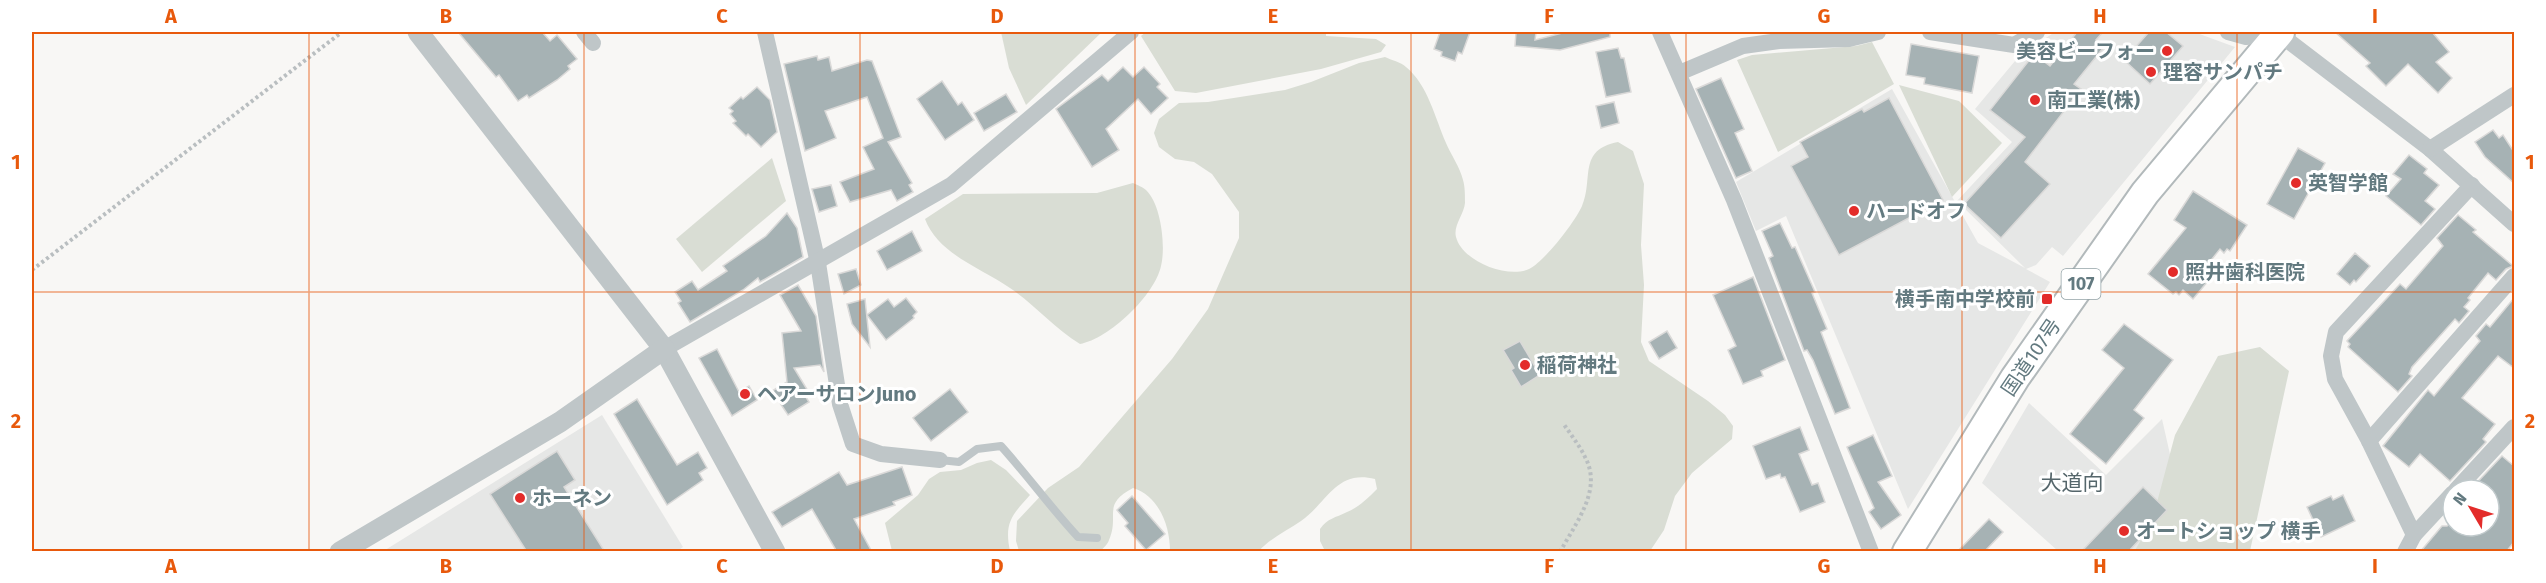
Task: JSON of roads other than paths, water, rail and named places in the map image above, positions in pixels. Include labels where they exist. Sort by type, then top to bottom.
[{"type":"highway","name":"国道107号","points":[[1907,552],[2015,378],[2145,193],[2279,32]]},
{"type":"street","points":[[418,32],[664,349],[775,552]]},
{"type":"street","points":[[765,32],[818,263],[840,404],[853,444],[880,454],[940,460]]},
{"type":"street","points":[[340,552],[560,422],[664,349],[951,185],[1131,32]]},
{"type":"street","points":[[1660,32],[1734,200],[1871,552]]},
{"type":"street","points":[[1679,73],[1743,46],[1779,41],[1849,39],[1878,32]]},
{"type":"street","points":[[1930,32],[2014,45],[2037,32]]},
{"type":"street","points":[[2228,32],[2246,37],[2279,32],[2430,149],[2514,224]]},
{"type":"street","points":[[2430,149],[2514,95]]},
{"type":"street","points":[[2414,536],[2369,441],[2335,379],[2331,356],[2336,332],[2472,185]]},
{"type":"street","points":[[2369,441],[2514,276]]},
{"type":"street","points":[[2467,478],[2514,427]]},
{"type":"street","points":[[2405,552],[2414,536],[2441,506]]},
{"type":"lane","points":[[940,460],[959,462],[977,449],[1001,446],[1078,537],[1097,538]]},
{"type":"place","name":"美容ビーフォー","points":[[2167,51]]},
{"type":"place","name":"理容サンパチ","points":[[2151,72]]},
{"type":"place","name":"南工業(株)","points":[[2035,100]]},
{"type":"place","name":"英智学館","points":[[2296,183]]},
{"type":"place","name":"ハードオフ","points":[[1854,211]]},
{"type":"place","name":"照井歯科医院","points":[[2173,272]]},
{"type":"place","name":"横手南中学校前","points":[[2047,299]]},
{"type":"place","name":"稲荷神社","points":[[1525,365]]},
{"type":"place","name":"ヘアーサロンJuno","points":[[745,394]]},
{"type":"place","name":"ホーネン","points":[[520,498]]},
{"type":"place","name":"オートショップ 横手","points":[[2124,531]]},
{"type":"district","name":"大道向","points":[[2072,483]]}]
